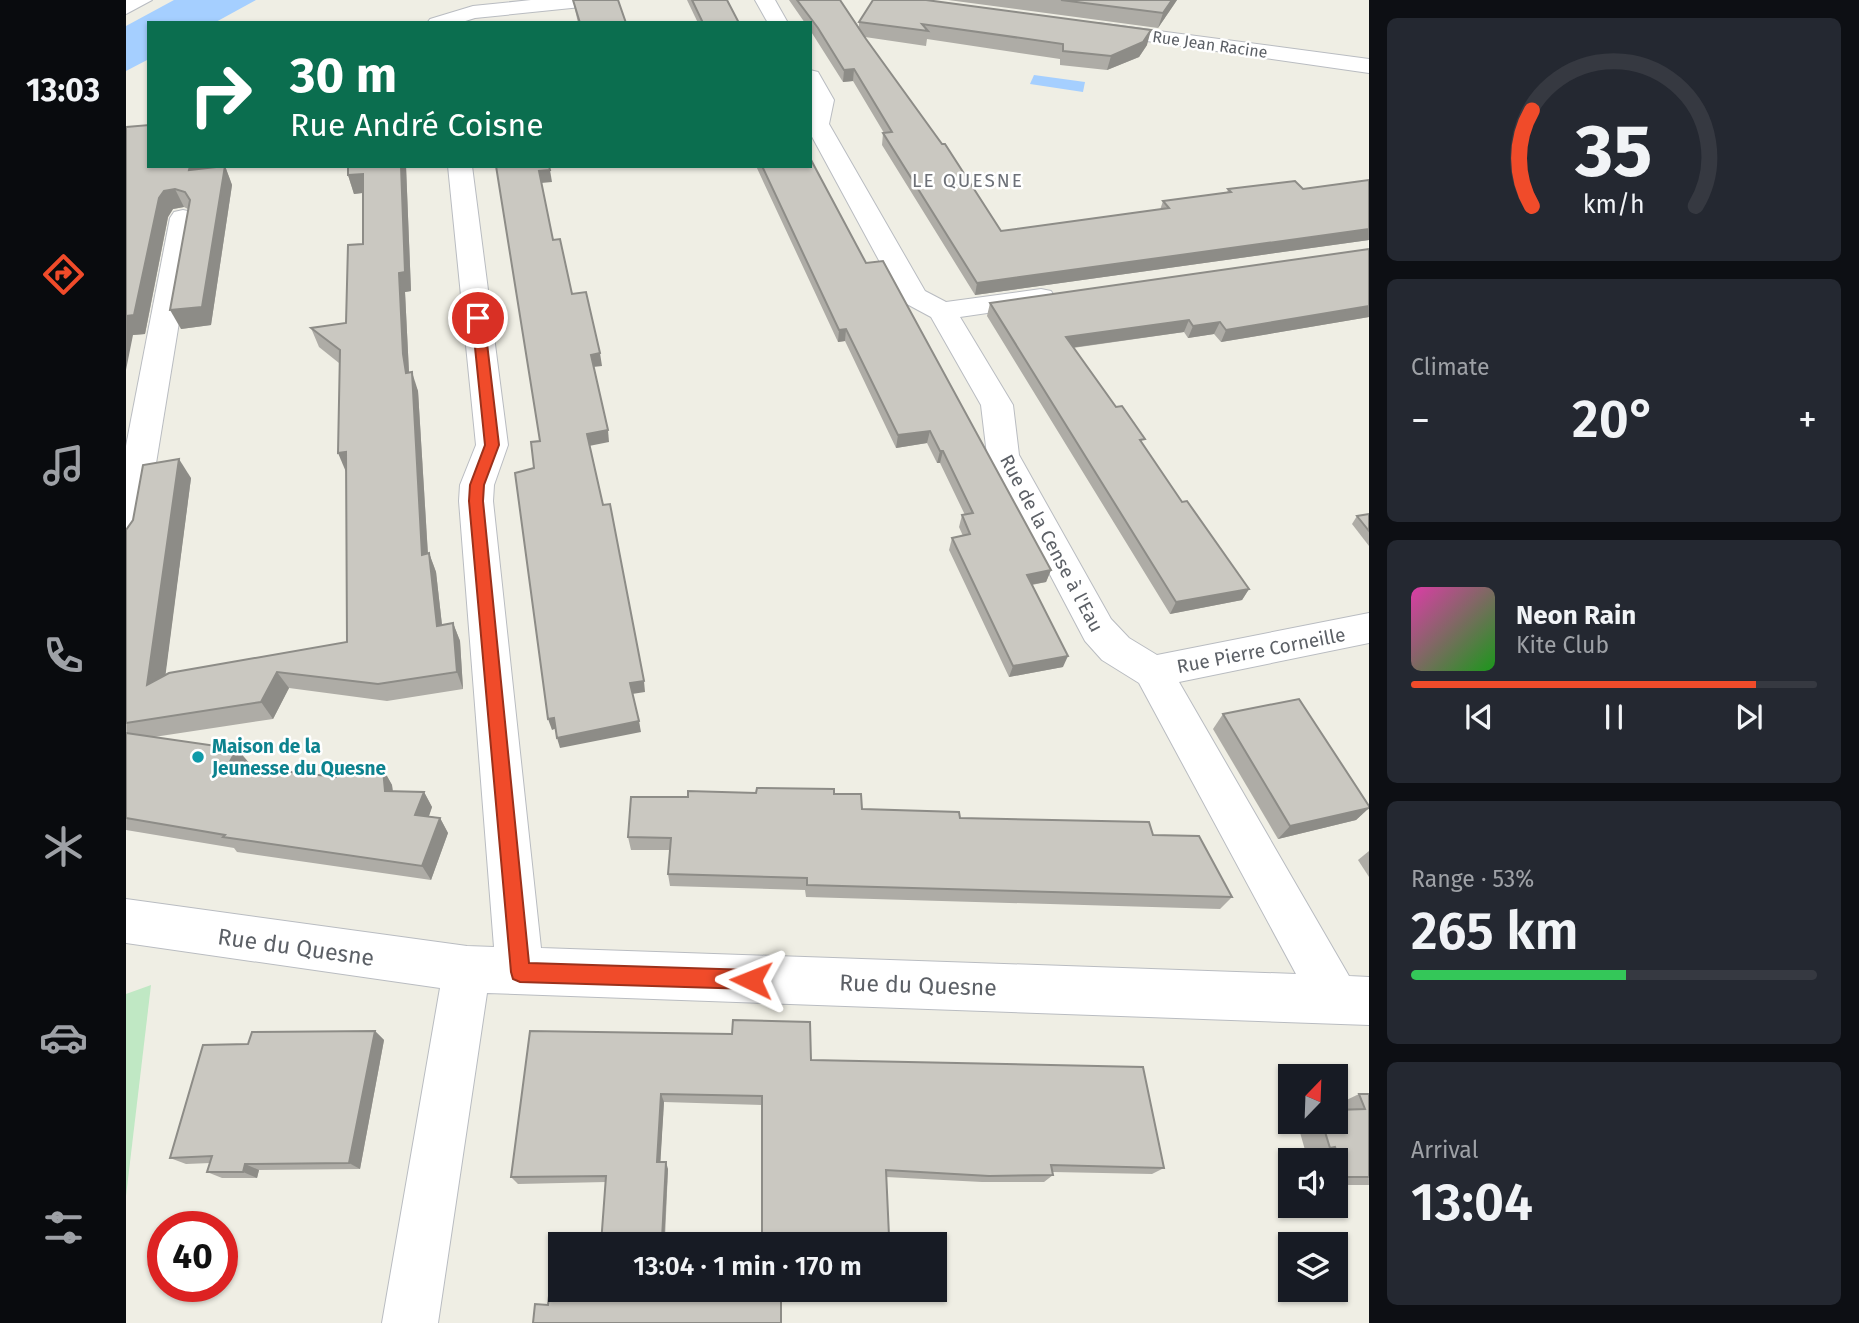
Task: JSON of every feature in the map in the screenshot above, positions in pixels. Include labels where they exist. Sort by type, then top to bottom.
[{"type":"street","points":[[126,8],[142,0]]},
{"type":"street","points":[[441,21],[462,13],[591,0]]},
{"type":"street","points":[[765,0],[777,21]]},
{"type":"street","name":"Rue Jean Racine","points":[[1078,26],[1369,66]]},
{"type":"street","name":"Rue de la Cense à l'Eau","points":[[812,81],[822,100],[817,124],[902,278],[915,297],[942,311],[997,405],[1000,414],[998,437],[1003,455],[1098,630],[1107,643],[1125,657],[1153,671]]},
{"type":"street","points":[[460,168],[492,445],[477,485],[476,501],[520,972]]},
{"type":"street","points":[[126,537],[183,218]]},
{"type":"street","points":[[942,311],[1066,293]]},
{"type":"street","name":"Rue Pierre Corneille","points":[[1153,671],[1369,628]]},
{"type":"street","points":[[1153,671],[1352,999]]},
{"type":"street","name":"Rue du Quesne","points":[[126,921],[467,969],[1352,999]]},
{"type":"street","points":[[410,1323],[467,969]]},
{"type":"green space","points":[[151,985],[126,1196],[126,994]]},
{"type":"water","points":[[174,0],[256,0],[218,21],[147,21],[147,60],[126,71],[126,26]]},
{"type":"water","points":[[1034,75],[1085,82],[1083,92],[1030,84]]},
{"type":"building","points":[[573,0],[618,0],[625,21],[579,21]]},
{"type":"building","points":[[692,0],[727,0],[738,21],[702,21]]},
{"type":"building","points":[[797,0],[840,0],[942,144],[945,144],[1001,231],[1169,208],[1163,201],[1231,192],[1228,189],[1295,181],[1303,189],[1369,180],[1369,229],[977,283],[883,133],[892,132],[854,69],[844,70]]},
{"type":"building","points":[[873,0],[926,0],[1151,30],[1143,42],[1111,56],[1063,51],[1063,44],[922,24],[928,31],[859,22]]},
{"type":"building","points":[[1061,0],[1172,0],[1163,13]]},
{"type":"building","points":[[147,125],[147,168],[225,168],[202,307],[170,310],[190,200],[185,192],[175,189],[164,191],[159,198],[134,315],[126,316],[126,127]]},
{"type":"building","points":[[812,162],[866,263],[883,261],[1051,570],[1027,575],[1068,656],[1013,666],[952,538],[970,534],[962,515],[973,513],[943,451],[940,451],[930,431],[898,435],[846,329],[839,330],[763,168],[812,168]]},
{"type":"building","points":[[348,168],[401,168],[405,272],[399,273],[403,354],[406,373],[412,372],[422,555],[429,553],[437,626],[453,623],[457,672],[378,684],[277,672],[261,702],[126,723],[126,530],[133,520],[143,465],[179,459],[147,685],[169,673],[347,642],[346,452],[338,453],[340,350],[311,328],[346,323],[348,245],[363,244],[363,174],[348,175]]},
{"type":"building","points":[[496,168],[550,168],[539,171],[553,240],[560,239],[572,294],[586,292],[600,353],[591,355],[608,430],[587,434],[603,505],[610,504],[644,681],[630,683],[639,721],[557,738],[554,718],[548,719],[515,473],[534,468],[531,442],[540,441]]},
{"type":"building","points":[[1369,249],[1369,306],[1226,330],[1220,322],[1193,326],[1189,320],[1066,337],[1116,407],[1122,406],[1145,439],[1140,440],[1182,502],[1187,501],[1249,589],[1176,602],[990,303]]},
{"type":"building","points":[[1369,514],[1369,531],[1357,516]]},
{"type":"building","points":[[1299,699],[1369,808],[1290,826],[1223,714]]},
{"type":"building","points":[[126,733],[237,749],[228,765],[336,777],[342,763],[383,769],[385,791],[424,792],[415,815],[440,818],[422,866],[223,837],[225,835],[126,818]]},
{"type":"building","points":[[757,788],[834,789],[834,794],[861,794],[862,809],[959,812],[960,818],[1149,822],[1153,835],[1199,836],[1232,897],[807,885],[807,878],[668,874],[671,838],[628,837],[631,797],[688,797],[688,791],[756,793]]},
{"type":"building","points":[[733,1020],[810,1022],[811,1060],[1143,1067],[1164,1168],[1051,1165],[1053,1175],[989,1176],[886,1170],[889,1232],[762,1232],[762,1096],[661,1094],[657,1162],[666,1162],[662,1232],[602,1232],[606,1176],[511,1177],[530,1031],[732,1034]]},
{"type":"building","points":[[375,1031],[349,1163],[245,1164],[243,1172],[207,1172],[212,1156],[170,1158],[203,1045],[248,1044],[252,1032]]},
{"type":"building","points":[[1359,1094],[1369,1094],[1369,1177],[1348,1177],[1348,1148],[1330,1148],[1326,1134],[1348,1134],[1348,1110],[1365,1109]]},
{"type":"building","points":[[548,1302],[781,1302],[781,1323],[533,1323],[535,1304],[548,1305]]},
{"type":"place","name":"Maison de la Jeunesse du Quesne","points":[[198,757]]},
{"type":"district","name":"LE QUESNE","points":[[968,180]]},
{"type":"route","points":[[478,318],[492,445],[477,485],[476,501],[520,972],[751,980]]}]
